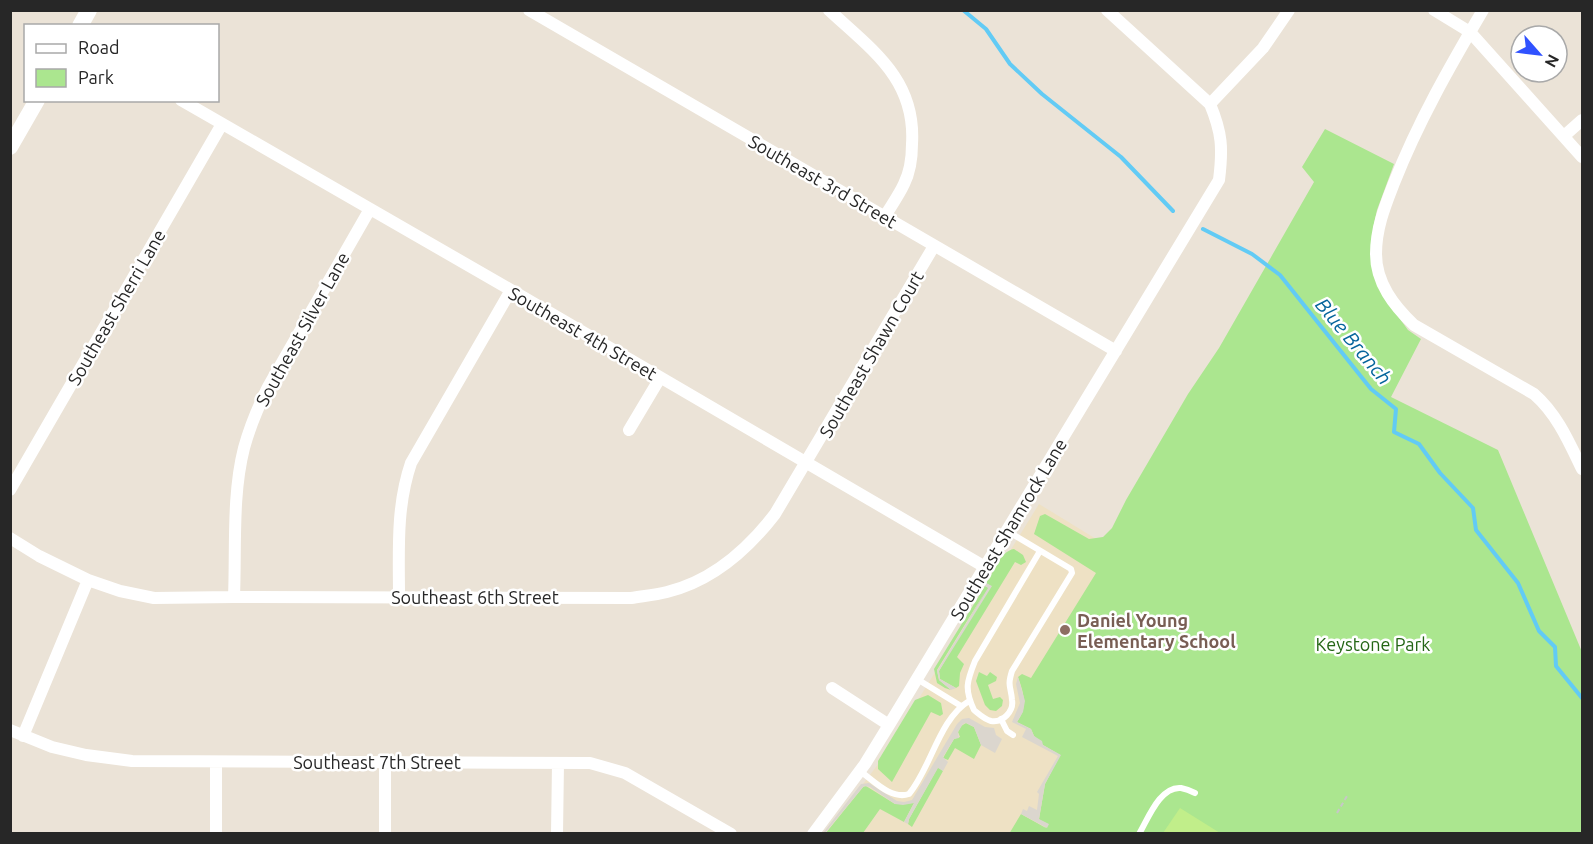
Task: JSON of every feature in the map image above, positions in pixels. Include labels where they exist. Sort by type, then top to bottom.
[{"type":"main road","points":[[81,24],[89,10]]},
{"type":"main road","points":[[10,147],[36,102]]},
{"type":"street","name":"Southeast 3rd Street","points":[[529,10],[1116,351]]},
{"type":"street","points":[[829,10],[875,51],[894,73],[910,106],[913,127],[912,159],[904,184],[885,216]]},
{"type":"street","points":[[1107,10],[1210,104],[1263,48],[1289,10]]},
{"type":"street","points":[[1434,10],[1470,32],[1582,157]]},
{"type":"street","points":[[1483,10],[1408,148],[1379,225],[1376,255],[1382,283],[1391,301],[1414,325],[1534,394],[1546,404],[1559,423],[1582,469]]},
{"type":"street","name":"Southeast 4th Street","points":[[184,102],[985,567]]},
{"type":"street","name":"Southeast Shamrock Lane","points":[[813,834],[889,725],[1219,180],[1222,156],[1220,128],[1210,104]]},
{"type":"street","points":[[1564,136],[1582,120]]},
{"type":"street","name":"Southeast Sherri Lane","points":[[10,490],[222,124]]},
{"type":"street","name":"Southeast Silver Lane","points":[[234,597],[238,486],[244,449],[254,416],[268,387],[370,209]]},
{"type":"street","name":"Southeast Shawn Court","points":[[807,462],[934,246]]},
{"type":"street","points":[[399,597],[400,505],[411,463],[511,290]]},
{"type":"street","points":[[629,430],[660,378]]},
{"type":"street","name":"Southeast 6th Street","points":[[10,538],[39,556],[88,580],[120,591],[154,598],[631,598],[669,591],[711,573],[742,551],[758,537],[775,514],[807,462]]},
{"type":"street","points":[[23,736],[88,580]]},
{"type":"street","points":[[832,688],[889,725]]},
{"type":"street","name":"Southeast 7th Street","points":[[10,730],[52,747],[86,755],[132,761],[591,763],[625,773],[731,834]]},
{"type":"street","points":[[216,762],[216,834]]},
{"type":"street","points":[[385,762],[385,834]]},
{"type":"street","points":[[556,834],[558,762]]},
{"type":"lane","points":[[1007,531],[1071,569],[1072,573],[1012,671],[1008,682],[1013,700],[1008,715],[1001,719],[991,720],[974,711],[966,688],[967,680],[975,660],[1040,551]]},
{"type":"lane","points":[[917,679],[961,706]]},
{"type":"lane","points":[[859,770],[892,794],[902,796],[909,794],[961,706],[969,701]]},
{"type":"lane","points":[[1001,719],[1007,731],[1013,735]]},
{"type":"lane","points":[[1139,834],[1155,806],[1170,790],[1179,788],[1195,793]]},
{"type":"path","points":[[1337,813],[1347,796]]},
{"type":"shaded area","name":"Daniel Young Elementary School","points":[[1039,504],[1106,545],[1051,833],[825,834],[879,763]]},
{"type":"shaded area","points":[[986,583],[992,586],[939,671],[940,679],[956,688],[951,690],[939,680],[937,671],[988,588],[985,586]]},
{"type":"shaded area","points":[[1018,677],[1025,701],[1023,712],[1017,722],[1031,729],[1043,745],[1061,755],[1045,784],[1039,819],[1049,824],[1047,828],[1021,814],[1023,809],[1027,811],[1029,806],[1037,810],[1039,794],[1037,792],[1058,756],[1022,737],[1026,729],[1012,722],[1020,703],[1016,684]]},
{"type":"shaded area","points":[[969,718],[985,727],[994,728],[996,735],[1002,739],[995,753],[981,745],[974,727],[963,724],[958,732],[959,738],[954,739],[943,757],[948,762],[943,771],[938,768],[908,824],[904,822],[914,803],[895,804],[870,787],[864,786],[823,833],[861,784],[869,783],[897,801],[912,800],[957,724],[962,719]]},
{"type":"green space","name":"Keystone Park","points":[[1325,129],[1394,164],[1377,210],[1373,228],[1389,304],[1408,330],[1421,339],[1391,397],[1498,450],[1582,652],[1582,833],[1009,834],[1021,814],[1046,828],[1039,819],[1045,784],[1060,755],[1043,745],[1031,729],[1017,722],[1024,706],[1018,677],[1022,674],[1031,678],[1096,573],[1034,534],[1040,516],[1045,514],[1089,539],[1103,537],[1112,528],[1126,500],[1188,394],[1219,348],[1314,182],[1302,167]]},
{"type":"green space","points":[[1014,549],[1023,555],[1026,562],[1021,565],[1015,562],[957,657],[964,664],[960,673],[959,686],[956,688],[940,679],[939,671],[989,585],[986,583],[998,563],[1005,554]]},
{"type":"green space","points":[[985,586],[988,587],[937,670],[939,680],[951,690],[945,688],[937,683],[934,669]]},
{"type":"green space","points":[[979,672],[987,676],[990,672],[997,677],[996,681],[988,685],[993,699],[1000,697],[1003,700],[1002,706],[996,711],[990,710],[985,705],[976,681]]},
{"type":"green space","points":[[928,695],[941,703],[943,714],[940,716],[931,712],[892,782],[878,769],[878,761],[915,700]]},
{"type":"green space","points":[[966,723],[974,727],[981,745],[974,759],[955,748],[948,760],[943,758],[954,739],[960,737],[958,732]]},
{"type":"green space","points":[[938,767],[943,771],[912,827],[908,824],[909,819]]},
{"type":"green space","points":[[866,786],[895,804],[914,803],[904,822],[880,809],[863,833],[825,834],[863,787]]},
{"type":"green space","points":[[1180,808],[1220,833],[1163,833]]},
{"type":"waterway","name":"Blue Branch","points":[[963,10],[986,29],[1010,64],[1042,94],[1121,157],[1173,211]]},
{"type":"waterway","name":"Blue Branch","points":[[1203,229],[1252,254],[1280,275],[1371,389],[1396,409],[1394,432],[1419,444],[1440,473],[1473,508],[1476,530],[1518,583],[1539,631],[1555,647],[1556,666],[1582,698]]},
{"type":"place","name":"Daniel Young Elementary School","points":[[1065,630]]}]
